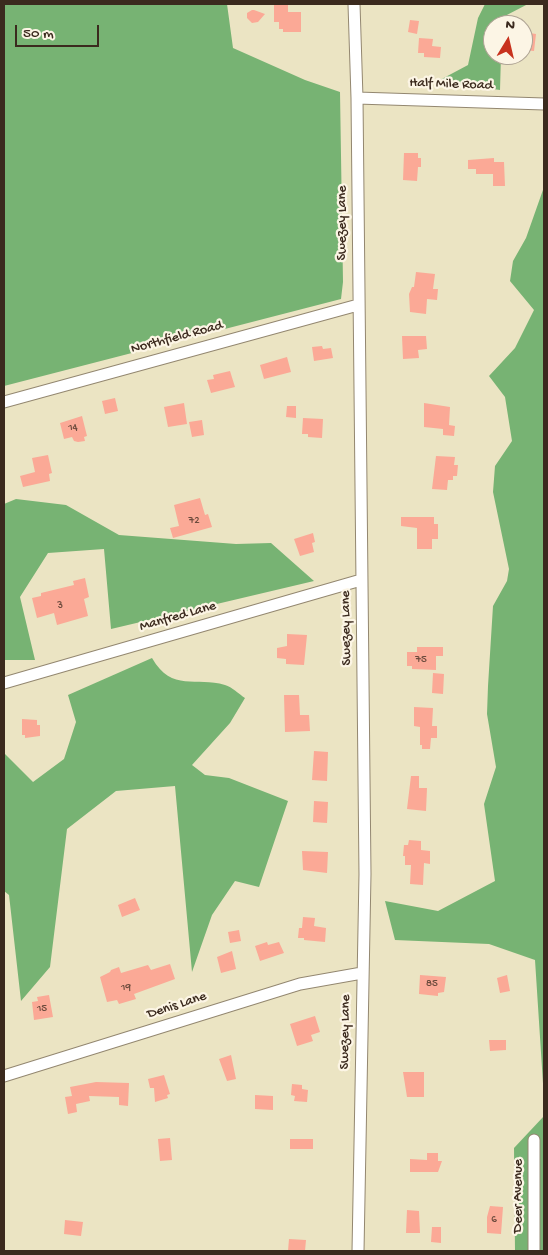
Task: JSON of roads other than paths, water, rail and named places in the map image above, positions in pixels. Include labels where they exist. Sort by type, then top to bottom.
[{"type":"street","name":"Swezey Lane","points":[[354,4],[357,98],[365,874],[358,1251]]},
{"type":"street","name":"Half Mile Road","points":[[357,98],[544,104]]},
{"type":"street","name":"Northfield Road","points":[[4,402],[358,305]]},
{"type":"street","name":"Manfred Lane","points":[[4,682],[361,580]]},
{"type":"street","name":"Denis Lane","points":[[4,1076],[300,984],[362,973]]},
{"type":"street","name":"Deer Avenue","points":[[534,1140],[534,1251]]}]
